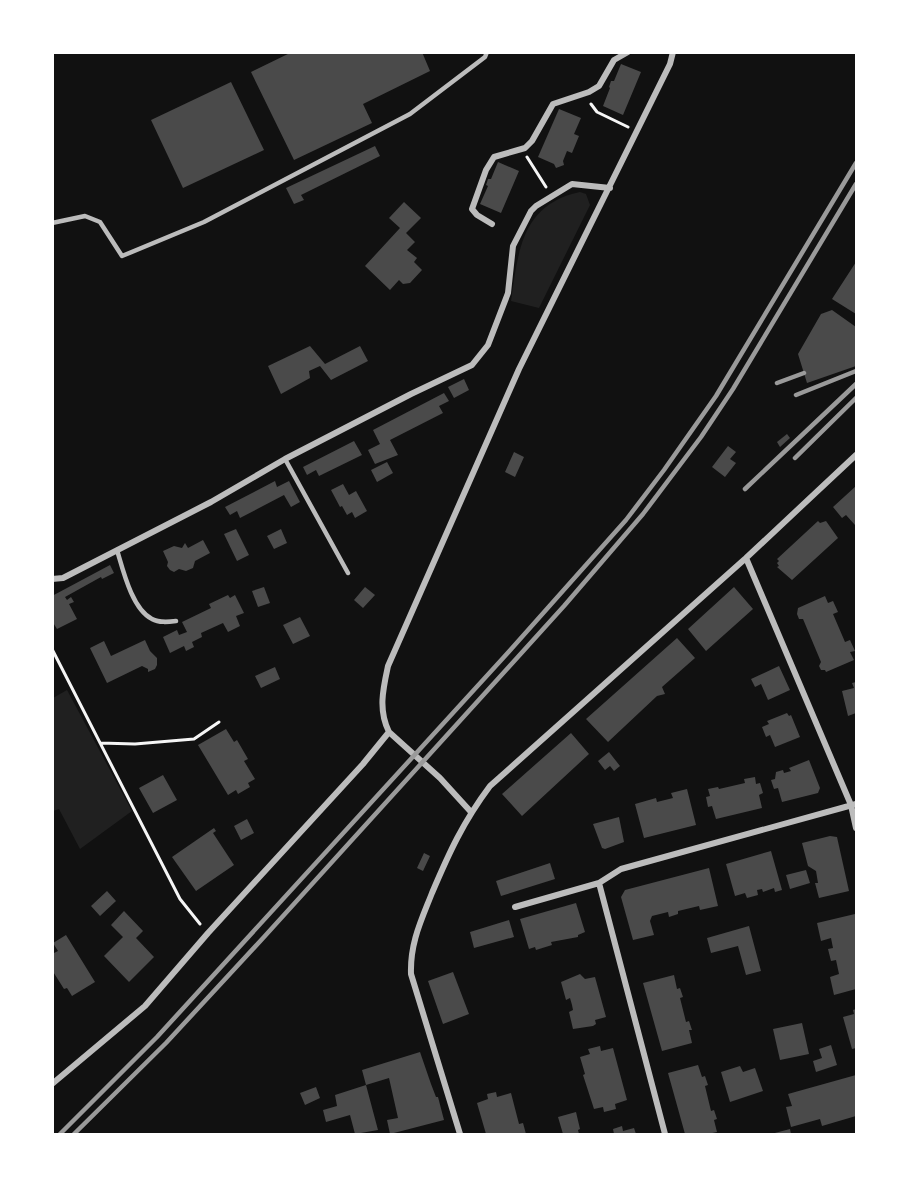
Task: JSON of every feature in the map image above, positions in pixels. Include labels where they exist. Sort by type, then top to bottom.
[{"type":"street","points":[[492,224],[472,209],[486,170],[494,157],[525,148],[532,141],[553,104],[589,92],[599,86],[614,60],[628,52]]},
{"type":"street","points":[[471,812],[440,778],[389,732],[384,722],[381,697],[388,666],[519,369],[638,131],[670,64],[673,52]]},
{"type":"street","points":[[52,579],[63,578],[211,502],[285,459],[411,393],[472,365],[488,345],[508,293],[513,246],[531,211],[572,184],[610,188]]},
{"type":"street","points":[[459,1134],[411,974],[410,955],[421,921],[452,846],[471,812],[490,786],[746,558],[856,455]]},
{"type":"street","points":[[746,558],[854,804],[856,828]]},
{"type":"street","points":[[52,1084],[145,1006],[208,933],[363,764],[389,732]]},
{"type":"street","points":[[515,907],[599,883],[621,869],[854,804]]},
{"type":"street","points":[[599,883],[665,1134]]},
{"type":"lane","points":[[52,223],[85,216],[100,222],[122,256],[204,222],[410,114],[485,57],[487,52]]},
{"type":"lane","points":[[285,459],[348,573]]},
{"type":"lane","points":[[117,550],[125,581],[144,613],[162,622],[176,621]]},
{"type":"path","points":[[591,104],[597,112],[609,119],[638,131]]},
{"type":"path","points":[[526,156],[552,196]]},
{"type":"path","points":[[52,649],[180,899],[208,933]]},
{"type":"path","points":[[99,743],[135,744],[194,739],[219,722]]},
{"type":"shaded area","points":[[580,192],[586,194],[590,205],[539,308],[511,301],[526,232],[546,207],[561,198]]},
{"type":"shaded area","points":[[67,690],[132,811],[80,849],[59,809],[53,811],[53,698]]},
{"type":"building","points":[[292,52],[422,52],[430,71],[363,104],[372,123],[294,160],[251,72]]},
{"type":"building","points":[[621,64],[641,72],[623,115],[603,106],[611,81],[614,81]]},
{"type":"building","points":[[231,82],[264,150],[183,188],[151,120]]},
{"type":"building","points":[[559,109],[581,118],[574,134],[579,136],[572,153],[567,151],[563,161],[564,165],[556,168],[554,164],[538,157]]},
{"type":"building","points":[[375,146],[380,156],[301,195],[304,200],[294,204],[286,188]]},
{"type":"building","points":[[498,162],[519,171],[501,213],[480,204],[488,186],[486,185],[488,179],[491,179]]},
{"type":"building","points":[[404,202],[421,218],[406,233],[415,242],[407,250],[417,258],[414,262],[422,270],[410,283],[403,284],[399,280],[390,290],[365,266],[400,228],[389,218]]},
{"type":"building","points":[[856,262],[856,314],[832,299]]},
{"type":"building","points":[[832,310],[856,327],[856,366],[807,383],[798,354],[821,314]]},
{"type":"building","points":[[310,346],[325,364],[360,346],[368,361],[331,380],[320,366],[309,371],[310,378],[281,394],[268,366]]},
{"type":"building","points":[[464,379],[469,390],[454,398],[448,387]]},
{"type":"building","points":[[444,393],[449,401],[439,406],[443,413],[390,440],[398,455],[375,464],[368,450],[380,444],[373,430]]},
{"type":"building","points":[[787,434],[790,438],[780,447],[777,442]]},
{"type":"building","points":[[354,441],[362,455],[319,476],[316,470],[307,475],[303,467]]},
{"type":"building","points":[[728,446],[736,452],[730,459],[736,463],[725,477],[712,467]]},
{"type":"building","points":[[514,452],[524,457],[515,477],[505,472]]},
{"type":"building","points":[[387,462],[393,473],[377,482],[371,470]]},
{"type":"building","points":[[275,481],[277,487],[289,481],[300,502],[291,507],[284,495],[240,518],[237,511],[230,515],[225,507]]},
{"type":"building","points":[[343,484],[349,495],[356,491],[367,511],[355,518],[352,512],[347,515],[331,490]]},
{"type":"building","points":[[856,486],[855,525],[846,515],[842,518],[833,507]]},
{"type":"building","points":[[818,521],[820,523],[826,521],[838,538],[792,580],[777,567],[779,561],[777,559]]},
{"type":"building","points":[[236,529],[249,555],[237,561],[224,534]]},
{"type":"building","points":[[281,529],[287,543],[274,549],[267,536]]},
{"type":"building","points":[[203,540],[210,553],[195,561],[193,568],[186,571],[170,570],[163,551],[174,546],[182,548],[185,543],[188,548]]},
{"type":"building","points":[[110,565],[114,573],[102,579],[101,577],[65,597],[67,600],[71,597],[74,602],[69,604],[77,619],[57,629],[52,621],[52,596]]},
{"type":"building","points":[[264,587],[270,603],[258,607],[252,591]]},
{"type":"building","points":[[365,587],[375,595],[363,608],[354,600]]},
{"type":"building","points":[[734,587],[753,609],[706,651],[688,629]]},
{"type":"building","points":[[228,595],[230,598],[235,595],[244,613],[236,616],[240,626],[228,632],[223,623],[201,633],[202,637],[192,642],[194,647],[186,651],[184,646],[170,653],[163,637],[177,630],[179,635],[187,632],[182,622],[211,608],[209,604]]},
{"type":"building","points":[[825,596],[828,603],[833,601],[838,612],[833,614],[845,642],[850,640],[855,651],[850,652],[854,660],[826,672],[819,666],[821,662],[803,619],[799,619],[797,614],[798,608]]},
{"type":"building","points":[[300,617],[310,636],[293,644],[283,625]]},
{"type":"building","points":[[677,638],[695,658],[662,687],[665,694],[657,696],[608,742],[586,719]]},
{"type":"building","points":[[145,640],[150,651],[157,658],[155,669],[148,672],[148,669],[142,666],[107,683],[90,648],[104,641],[111,656]]},
{"type":"building","points":[[779,666],[790,690],[768,700],[761,684],[755,687],[751,679]]},
{"type":"building","points":[[275,667],[280,679],[261,688],[255,676]]},
{"type":"building","points":[[856,682],[856,713],[848,716],[842,691],[854,688],[852,683]]},
{"type":"building","points":[[787,713],[791,715],[800,737],[775,747],[770,735],[766,737],[762,727],[769,724],[767,721]]},
{"type":"building","points":[[226,729],[234,742],[237,740],[248,759],[244,761],[255,779],[248,783],[250,787],[238,794],[236,790],[228,795],[198,745]]},
{"type":"building","points":[[571,733],[589,754],[522,816],[502,794]]},
{"type":"building","points":[[609,752],[620,766],[614,771],[610,766],[605,770],[598,761]]},
{"type":"building","points":[[809,760],[820,788],[818,793],[782,802],[778,788],[774,789],[771,780],[775,779],[776,772],[791,771],[789,768]]},
{"type":"building","points":[[163,775],[177,800],[153,813],[139,788]]},
{"type":"building","points":[[755,777],[756,784],[760,783],[763,793],[759,795],[762,808],[716,819],[712,806],[708,807],[706,797],[710,796],[708,789],[745,783],[744,779]]},
{"type":"building","points":[[687,789],[696,825],[644,838],[635,804],[656,798],[657,802],[673,798],[671,793]]},
{"type":"building","points":[[619,817],[624,842],[602,848],[593,824]]},
{"type":"building","points":[[247,819],[254,833],[241,840],[234,826]]},
{"type":"building","points":[[214,828],[216,831],[213,833],[234,865],[196,891],[172,857]]},
{"type":"building","points":[[830,836],[837,837],[849,891],[819,898],[815,883],[818,883],[816,871],[808,866],[802,843]]},
{"type":"building","points":[[771,851],[782,890],[775,892],[774,888],[763,892],[762,889],[757,890],[758,895],[747,898],[745,893],[735,896],[726,864]]},
{"type":"building","points":[[424,853],[430,856],[423,871],[417,868]]},
{"type":"building","points":[[550,863],[555,879],[501,896],[496,881]]},
{"type":"building","points":[[709,868],[718,906],[700,910],[699,906],[678,911],[678,914],[669,917],[668,912],[652,916],[650,921],[654,935],[633,940],[621,897],[625,890]]},
{"type":"building","points":[[806,870],[810,883],[790,889],[786,875]]},
{"type":"building","points":[[107,891],[116,901],[100,916],[91,906]]},
{"type":"building","points":[[576,903],[585,932],[578,937],[551,942],[552,945],[536,950],[535,947],[529,949],[520,919]]},
{"type":"building","points":[[124,911],[143,931],[136,938],[154,957],[129,982],[104,956],[123,937],[111,925]]},
{"type":"building","points":[[855,914],[856,989],[834,995],[830,977],[839,974],[836,960],[831,961],[828,949],[833,948],[831,938],[821,941],[817,923]]},
{"type":"building","points":[[509,920],[514,937],[474,948],[470,932]]},
{"type":"building","points":[[749,926],[761,971],[746,975],[738,946],[711,953],[707,938]]},
{"type":"building","points":[[66,935],[95,982],[72,996],[67,988],[64,989],[52,970],[52,954],[58,951],[53,943]]},
{"type":"building","points":[[453,972],[469,1014],[443,1024],[428,981]]},
{"type":"building","points":[[580,974],[585,979],[595,977],[606,1017],[595,1020],[596,1024],[593,1026],[573,1029],[569,1012],[573,1010],[572,1005],[570,998],[566,1000],[561,982]]},
{"type":"building","points":[[674,975],[677,989],[680,988],[683,997],[680,998],[686,1022],[689,1021],[692,1030],[689,1030],[692,1043],[662,1051],[643,983]]},
{"type":"building","points":[[856,1009],[856,1048],[852,1049],[843,1017],[854,1014],[853,1010]]},
{"type":"building","points":[[802,1023],[809,1054],[780,1060],[773,1029]]},
{"type":"building","points":[[831,1045],[837,1065],[816,1072],[813,1061],[822,1058],[819,1049]]},
{"type":"building","points":[[600,1046],[601,1051],[613,1048],[627,1100],[615,1104],[616,1109],[604,1112],[603,1107],[594,1109],[580,1057],[590,1054],[588,1049]]},
{"type":"building","points":[[420,1052],[436,1097],[438,1097],[444,1120],[390,1134],[387,1120],[398,1118],[389,1078],[366,1085],[362,1070]]},
{"type":"building","points":[[698,1065],[708,1085],[705,1086],[711,1111],[714,1110],[717,1119],[714,1120],[717,1132],[685,1134],[668,1073]]},
{"type":"building","points":[[740,1066],[743,1072],[755,1068],[763,1091],[730,1102],[721,1072]]},
{"type":"building","points":[[856,1075],[856,1116],[822,1126],[820,1119],[791,1127],[786,1107],[792,1106],[788,1094]]},
{"type":"building","points":[[366,1085],[378,1130],[355,1134],[350,1115],[326,1122],[323,1110],[337,1106],[335,1095]]},
{"type":"building","points":[[316,1087],[320,1098],[305,1105],[300,1093]]},
{"type":"building","points":[[496,1092],[497,1097],[511,1093],[519,1124],[523,1123],[526,1134],[486,1134],[477,1103],[488,1099],[487,1094]]},
{"type":"building","points":[[576,1112],[579,1134],[563,1134],[558,1117]]},
{"type":"building","points":[[622,1126],[623,1131],[634,1128],[636,1134],[614,1134],[613,1129]]},
{"type":"building","points":[[790,1129],[791,1134],[771,1134]]},
{"type":"railway","points":[[60,1134],[157,1037],[626,520],[716,396],[856,163]]},
{"type":"railway","points":[[74,1134],[166,1043],[264,937],[564,606],[643,514],[701,437],[733,389],[856,184]]},
{"type":"railway","points":[[796,395],[856,371]]},
{"type":"railway","points":[[777,383],[804,373]]},
{"type":"railway","points":[[745,489],[856,384]]},
{"type":"railway","points":[[795,458],[856,398]]}]
